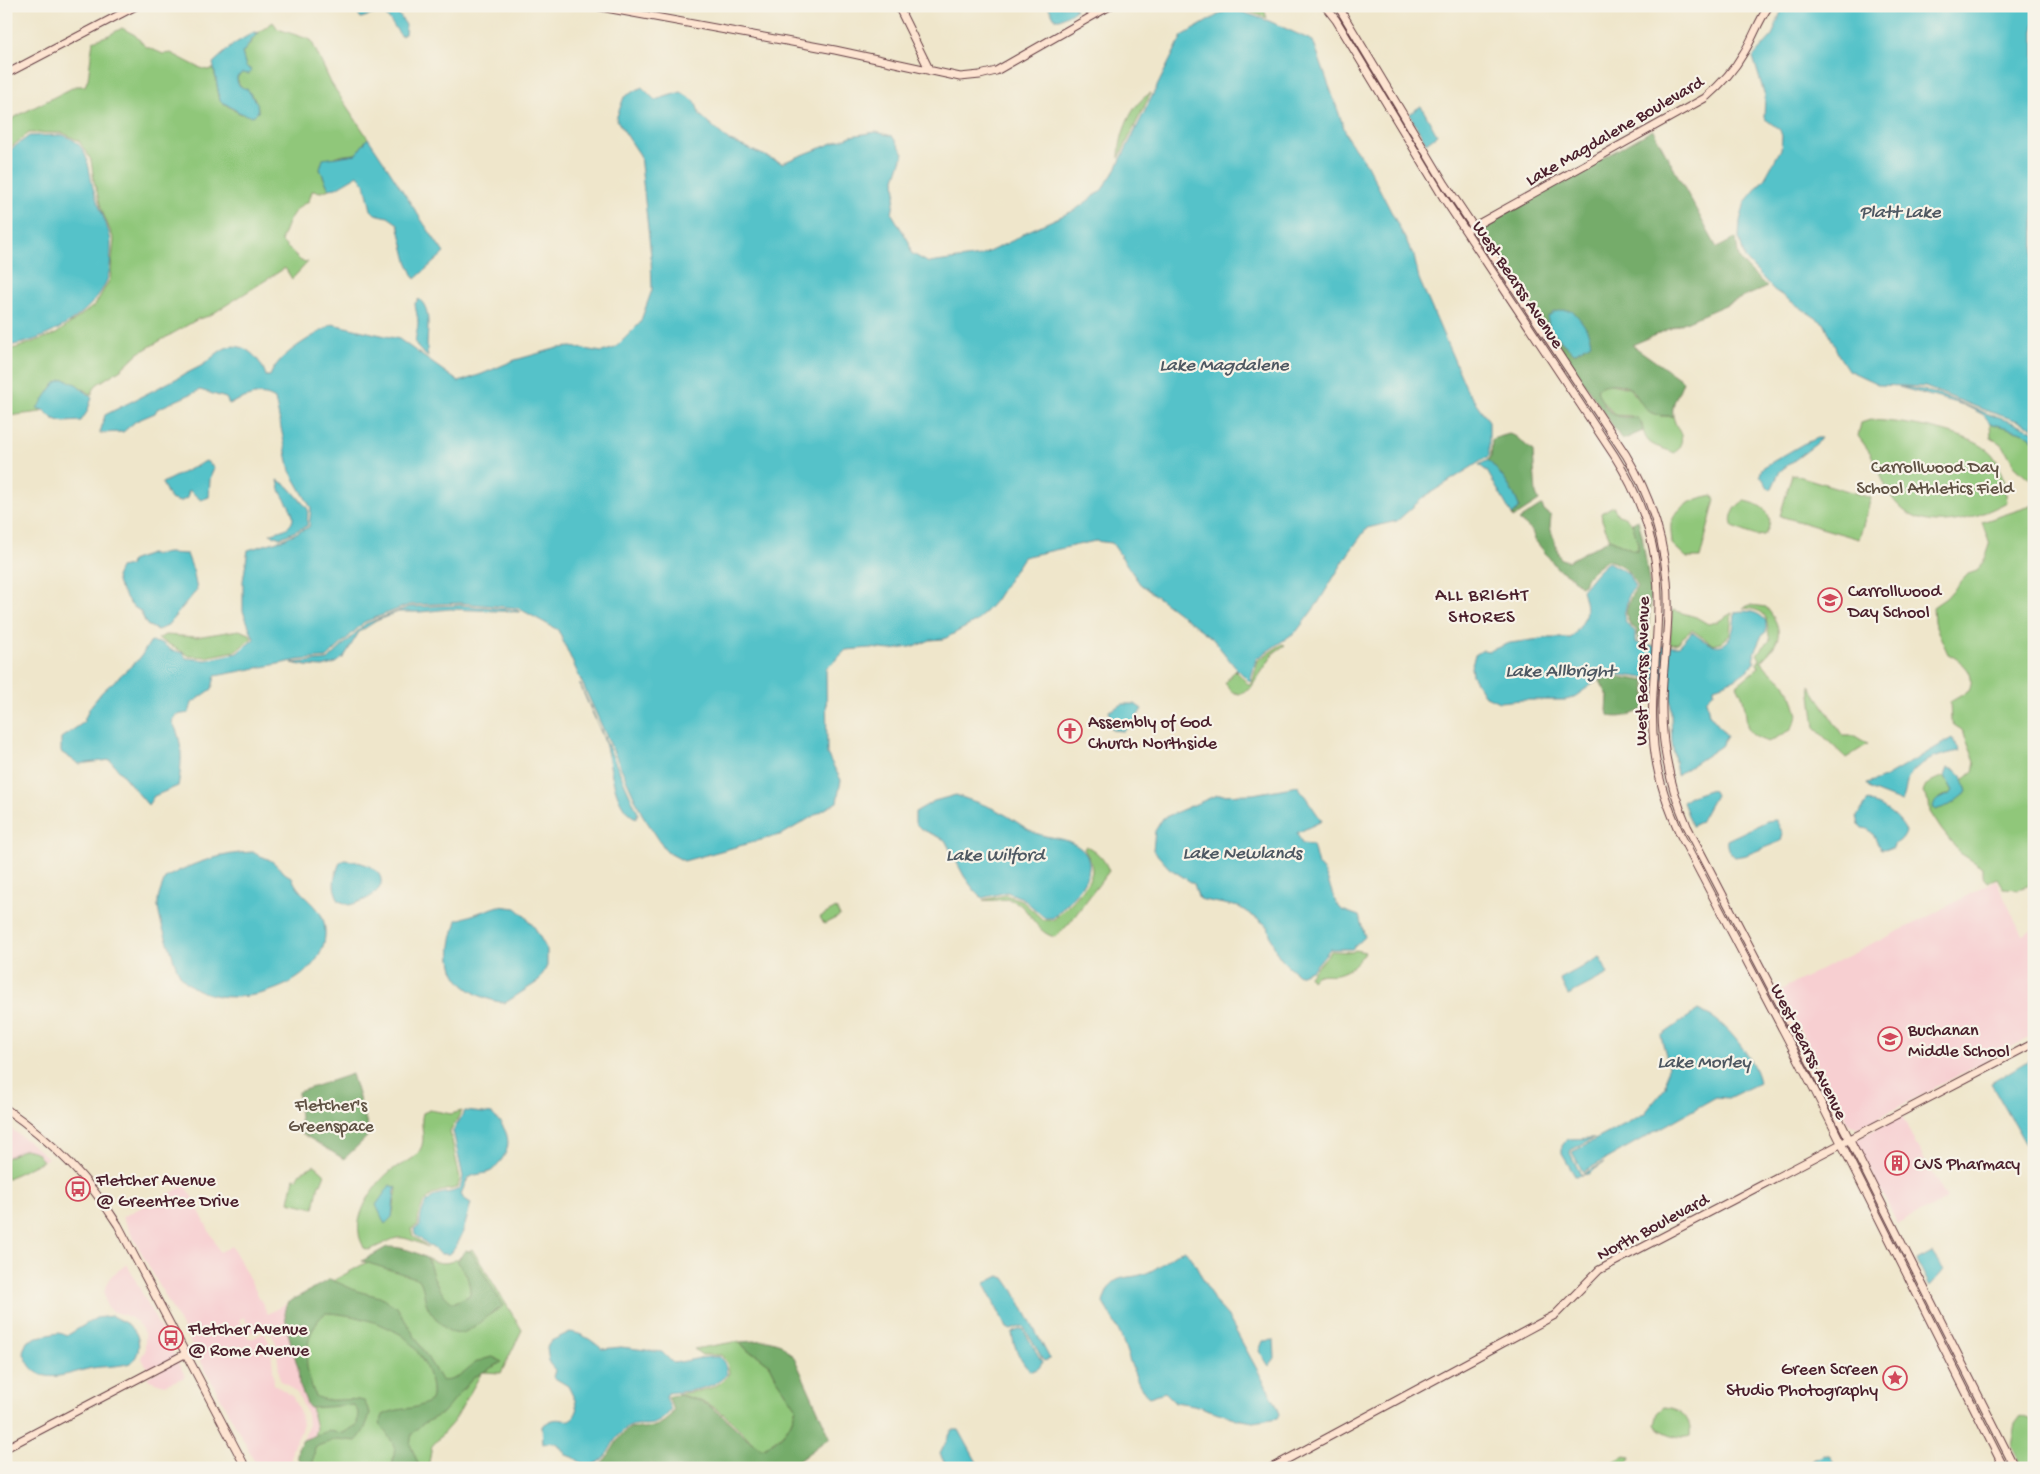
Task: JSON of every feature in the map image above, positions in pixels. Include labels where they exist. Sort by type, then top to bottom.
[{"type":"main road","points":[[6,74],[136,6]]},
{"type":"main road","points":[[595,6],[835,50],[960,77],[980,76],[996,70],[1110,6]]},
{"type":"main road","points":[[898,6],[930,71]]},
{"type":"main road","name":"West Bearss Avenue","points":[[1325,6],[1336,20],[1432,180],[1614,455],[1634,491],[1647,524],[1655,560],[1658,591],[1652,726],[1657,766],[1675,822],[1841,1144],[2004,1468]]},
{"type":"main road","name":"West Bearss Avenue","points":[[1338,6],[1474,227],[1626,455],[1642,484],[1656,521],[1664,552],[1668,595],[1662,703],[1664,748],[1677,804],[1850,1140],[2014,1468]]},
{"type":"main road","name":"Lake Magdalene Boulevard","points":[[1466,231],[1705,98],[1725,81],[1744,54],[1761,17],[1769,6]]},
{"type":"main road","name":"North Boulevard","points":[[1271,1468],[1555,1315],[1599,1270],[2034,1044]]},
{"type":"main road","points":[[6,1109],[43,1137],[94,1189],[118,1225],[246,1468]]},
{"type":"main road","points":[[6,1448],[185,1354]]},
{"type":"shaded area","points":[[1996,880],[2022,935],[2034,929],[2034,1035],[1859,1128],[1848,1124],[1780,990],[1931,915]]},
{"type":"shaded area","points":[[1902,1115],[1915,1143],[1947,1199],[1898,1224],[1855,1140]]},
{"type":"shaded area","points":[[6,1125],[48,1158],[43,1161],[36,1152],[25,1149],[6,1158]]},
{"type":"shaded area","points":[[186,1185],[220,1252],[232,1246],[268,1314],[287,1303],[285,1314],[287,1329],[298,1368],[299,1384],[308,1406],[319,1406],[327,1431],[303,1440],[308,1426],[307,1414],[298,1394],[280,1381],[276,1343],[268,1327],[264,1326],[252,1333],[244,1317],[239,1320],[248,1338],[252,1339],[264,1332],[271,1346],[274,1384],[293,1397],[301,1416],[302,1426],[292,1450],[290,1468],[257,1468],[122,1217]]},
{"type":"shaded area","points":[[127,1264],[175,1357],[145,1372],[147,1368],[141,1357],[145,1351],[145,1335],[139,1324],[130,1317],[112,1311],[106,1305],[104,1293],[111,1276]]},
{"type":"shaded area","points":[[177,1361],[186,1377],[164,1385],[149,1380],[147,1377]]},
{"type":"green space","points":[[1233,6],[1263,6],[1267,18]]},
{"type":"green space","points":[[273,22],[278,29],[311,40],[331,83],[368,138],[356,154],[336,156],[320,169],[329,189],[322,192],[312,191],[309,201],[298,208],[288,222],[281,241],[301,261],[308,262],[292,279],[285,268],[209,316],[198,319],[137,354],[121,369],[96,385],[91,395],[76,384],[53,385],[48,396],[38,408],[42,410],[41,412],[8,416],[14,396],[8,380],[6,349],[16,348],[56,334],[95,305],[110,279],[114,240],[102,211],[91,160],[79,141],[63,133],[29,133],[6,151],[7,129],[13,118],[76,86],[85,86],[88,79],[93,41],[122,28],[135,35],[145,46],[163,54],[171,53],[207,70],[214,69],[220,101],[242,114],[258,112],[257,104],[238,82],[237,76],[252,70],[246,67],[242,53],[251,43],[254,36]]},
{"type":"green space","points":[[1151,93],[1119,158],[1121,140],[1132,112]]},
{"type":"green space","points":[[1653,130],[1717,248],[1736,238],[1740,258],[1746,267],[1767,287],[1632,345],[1683,381],[1674,402],[1673,416],[1658,415],[1650,412],[1630,388],[1610,384],[1600,386],[1597,389],[1606,408],[1620,417],[1637,418],[1642,424],[1643,431],[1622,440],[1480,226]],"holes":[[[1558,339],[1585,347],[1574,353]]]},
{"type":"green space","points":[[1606,383],[1629,388],[1650,412],[1660,416],[1673,416],[1682,438],[1675,453],[1648,441],[1643,432],[1642,424],[1631,416],[1615,415],[1598,396],[1597,389]]},
{"type":"green space","name":"Carrollwood Day School Athletics Field","points":[[1870,420],[1935,429],[1982,446],[1992,454],[1998,464],[2007,502],[1978,515],[1947,522],[1932,522],[1918,518],[1905,511],[1893,499],[1876,463],[1858,436],[1861,423]]},
{"type":"green space","points":[[1990,423],[2025,433],[2034,440],[2034,480],[2027,477],[2014,465],[2003,445],[1991,438]]},
{"type":"green space","points":[[1509,434],[1515,436],[1533,451],[1536,494],[1539,501],[1513,518],[1512,515],[1519,509],[1516,499],[1506,481],[1488,460],[1491,456],[1492,439]]},
{"type":"green space","points":[[1792,474],[1871,498],[1859,539],[1780,516]]},
{"type":"green space","points":[[1713,495],[1715,500],[1700,558],[1687,558],[1672,544],[1671,524],[1682,507],[1700,498]]},
{"type":"green space","points":[[1744,501],[1751,502],[1762,508],[1769,517],[1770,522],[1764,535],[1756,536],[1733,527],[1731,519],[1733,512]]},
{"type":"green space","points":[[1542,505],[1544,511],[1551,516],[1550,527],[1559,555],[1561,559],[1568,561],[1610,539],[1633,550],[1638,550],[1632,523],[1638,520],[1651,595],[1647,644],[1638,641],[1637,630],[1630,625],[1626,614],[1627,607],[1637,587],[1629,573],[1622,566],[1607,560],[1593,570],[1584,584],[1580,586],[1571,577],[1557,568],[1535,540],[1532,531],[1519,520]]},
{"type":"green space","points":[[2034,505],[2034,884],[2018,889],[2003,888],[1997,878],[1987,882],[1982,876],[1982,867],[1960,853],[1941,829],[1930,812],[1929,802],[1923,793],[1926,785],[1945,776],[1953,791],[1951,794],[1941,797],[1933,808],[1955,802],[1964,786],[1963,780],[1973,772],[1975,761],[1962,730],[1954,725],[1951,720],[1950,702],[1969,691],[1971,685],[1970,673],[1963,664],[1948,654],[1934,623],[1933,607],[1946,598],[1968,574],[1977,571],[1985,559],[1990,545],[1982,522]]},
{"type":"green space","points":[[1613,506],[1618,515],[1628,519],[1634,528],[1638,550],[1633,550],[1610,539],[1601,513]]},
{"type":"green space","points":[[1750,605],[1766,607],[1776,622],[1778,636],[1776,642],[1761,661],[1770,672],[1784,682],[1793,698],[1798,715],[1791,730],[1768,742],[1759,739],[1750,732],[1744,701],[1737,685],[1759,667],[1757,664],[1760,659],[1757,654],[1770,640],[1767,621],[1763,613],[1743,608]]},
{"type":"green space","points":[[1672,610],[1696,617],[1708,624],[1717,622],[1732,613],[1730,635],[1722,642],[1712,644],[1692,630],[1678,643],[1670,644]]},
{"type":"green space","points":[[239,630],[250,634],[252,638],[236,651],[206,657],[189,656],[158,639],[165,635],[196,637]]},
{"type":"green space","points":[[1282,644],[1285,645],[1275,652],[1250,689],[1239,694],[1232,692],[1225,683],[1235,670],[1248,684],[1252,684],[1258,660]]},
{"type":"green space","points":[[1614,676],[1646,681],[1645,708],[1628,715],[1610,716],[1607,711],[1608,696],[1600,681]]},
{"type":"green space","points":[[1810,686],[1843,736],[1855,736],[1868,744],[1846,758],[1815,728]]},
{"type":"green space","points":[[1086,846],[1100,856],[1109,871],[1068,925],[1055,937],[1043,931],[1025,909],[1014,901],[1007,899],[983,900],[1006,895],[1021,900],[1043,920],[1053,920],[1087,884],[1092,868],[1084,849]]},
{"type":"green space","points":[[836,908],[840,916],[824,924],[820,917]]},
{"type":"green space","points":[[1355,950],[1365,952],[1350,968],[1342,973],[1323,974],[1311,980],[1309,976],[1331,951],[1352,952]]},
{"type":"green space","name":"Fletcher's Greenspace","points":[[352,1074],[370,1134],[344,1159],[301,1133],[298,1092]]},
{"type":"green space","points":[[430,1110],[451,1114],[462,1111],[450,1131],[460,1178],[458,1187],[436,1193],[427,1199],[421,1208],[418,1225],[411,1229],[413,1236],[428,1247],[409,1239],[397,1238],[369,1250],[364,1248],[360,1237],[359,1225],[363,1207],[373,1189],[386,1175],[411,1159],[420,1150],[423,1141],[423,1113]],"holes":[[[390,1185],[397,1188],[392,1217],[386,1222]]]},
{"type":"green space","points":[[25,1149],[36,1152],[43,1161],[6,1179],[6,1158]]},
{"type":"green space","points":[[315,1165],[325,1174],[321,1184],[319,1184],[314,1208],[289,1202],[294,1178],[298,1179],[299,1173]]},
{"type":"green space","points":[[387,1247],[408,1250],[428,1259],[439,1289],[453,1303],[470,1295],[467,1276],[457,1261],[466,1250],[471,1252],[503,1306],[466,1331],[461,1333],[450,1332],[444,1328],[429,1309],[419,1279],[362,1261]]},
{"type":"green space","points":[[391,1249],[429,1263],[428,1259],[447,1263],[452,1262],[472,1249],[522,1330],[501,1373],[482,1372],[454,1421],[432,1446],[428,1468],[307,1468],[316,1428],[287,1306]]},
{"type":"green space","points":[[330,1279],[357,1291],[380,1297],[397,1307],[441,1380],[446,1381],[456,1378],[477,1362],[485,1359],[493,1357],[502,1362],[474,1377],[443,1413],[421,1425],[412,1434],[410,1444],[420,1468],[392,1468],[395,1446],[380,1424],[383,1415],[389,1412],[413,1408],[431,1400],[431,1383],[419,1354],[406,1339],[392,1329],[355,1317],[326,1313],[315,1324],[307,1348],[309,1378],[315,1396],[327,1400],[351,1399],[364,1401],[370,1413],[365,1428],[356,1441],[337,1439],[315,1447],[313,1462],[317,1468],[304,1468],[297,1457],[298,1448],[303,1440],[327,1431],[343,1433],[357,1425],[358,1412],[354,1405],[310,1408],[308,1406],[299,1384],[298,1368],[287,1329],[285,1314],[287,1303]]},
{"type":"green space","points":[[768,1340],[781,1344],[794,1357],[830,1437],[789,1468],[667,1468],[649,1464],[630,1468],[623,1465],[618,1468],[594,1468],[605,1459],[625,1431],[630,1428],[656,1426],[668,1418],[674,1410],[668,1397],[674,1395],[691,1398],[712,1408],[762,1449],[775,1441],[788,1427],[796,1407],[778,1381],[770,1365],[748,1351],[740,1342]]},
{"type":"green space","points":[[740,1342],[748,1351],[770,1365],[778,1381],[796,1407],[791,1422],[784,1432],[775,1441],[762,1449],[718,1410],[693,1398],[677,1394],[713,1387],[725,1379],[729,1373],[727,1363],[721,1355],[702,1355],[694,1349]]},
{"type":"green space","points":[[1664,1407],[1676,1410],[1684,1416],[1689,1424],[1690,1436],[1672,1435],[1662,1431],[1655,1425],[1658,1412]]},
{"type":"green space","points":[[2021,1416],[2034,1421],[2034,1468],[2022,1468],[2011,1446],[2015,1424]]},
{"type":"green space","points":[[1624,1456],[1631,1457],[1623,1467],[1601,1468]]},
{"type":"water","points":[[353,6],[393,6],[406,25],[405,34],[401,36],[383,11],[361,18]]},
{"type":"water","points":[[1048,6],[1074,6],[1076,10],[1060,19],[1055,19]]},
{"type":"water","name":"Platt Lake","points":[[1783,6],[2034,6],[2034,428],[1925,387],[1880,385],[1848,370],[1839,356],[1825,324],[1774,290],[1745,259],[1739,238],[1740,221],[1745,202],[1765,178],[1781,149],[1782,136],[1780,130],[1764,118],[1765,96],[1753,57],[1772,36]]},
{"type":"water","name":"Lake Magdalene","points":[[1230,8],[1269,21],[1313,41],[1348,139],[1366,163],[1414,256],[1419,279],[1468,392],[1489,421],[1489,456],[1424,497],[1397,521],[1367,528],[1348,554],[1318,603],[1297,631],[1256,659],[1250,682],[1235,667],[1212,638],[1140,584],[1112,543],[1095,541],[1023,557],[995,601],[977,621],[944,639],[930,640],[916,646],[891,650],[870,648],[846,650],[826,669],[827,754],[841,780],[837,802],[783,834],[684,861],[667,852],[642,814],[558,630],[518,608],[461,603],[409,605],[364,622],[327,658],[299,660],[215,676],[212,689],[192,703],[189,713],[176,715],[172,722],[179,737],[181,753],[178,786],[154,796],[148,805],[110,760],[79,764],[61,752],[61,738],[83,723],[90,707],[102,692],[140,658],[150,642],[162,643],[171,650],[183,653],[186,658],[206,660],[237,653],[254,639],[243,611],[243,581],[248,550],[281,540],[309,527],[311,508],[290,471],[275,399],[269,396],[258,395],[229,404],[226,398],[200,390],[157,409],[155,413],[136,421],[123,432],[100,433],[105,415],[201,366],[228,347],[235,346],[247,350],[261,364],[266,376],[270,376],[274,367],[288,353],[332,324],[399,339],[459,382],[515,360],[558,348],[571,347],[602,352],[615,348],[640,323],[652,290],[651,256],[640,155],[616,119],[624,97],[642,87],[655,100],[681,92],[695,101],[700,115],[728,140],[782,163],[851,136],[876,132],[892,136],[904,153],[895,179],[896,192],[892,214],[909,242],[911,253],[929,263],[980,256],[1016,239],[1026,232],[1075,210],[1101,191],[1116,169],[1182,36]]},
{"type":"water","points":[[254,32],[259,33],[242,53],[246,67],[252,70],[249,74],[242,73],[237,77],[239,85],[247,89],[257,103],[258,112],[253,116],[239,112],[220,101],[213,63],[234,44]]},
{"type":"water","points":[[1421,106],[1437,135],[1426,143],[1409,114]]},
{"type":"water","points":[[63,135],[76,142],[87,158],[94,191],[111,242],[110,266],[107,280],[91,305],[65,325],[35,339],[6,346],[6,153],[29,136]]},
{"type":"water","points":[[368,138],[444,253],[415,279],[407,261],[398,224],[388,217],[375,214],[371,210],[365,184],[358,175],[336,188],[329,189],[320,169],[323,159],[356,154]]},
{"type":"water","points":[[419,299],[427,311],[428,357],[416,345],[418,323],[415,303]]},
{"type":"water","points":[[1572,310],[1584,325],[1590,338],[1591,343],[1574,353],[1550,329],[1547,317],[1554,312]]},
{"type":"water","points":[[64,379],[76,384],[92,398],[87,412],[81,421],[64,422],[56,420],[45,411],[37,408],[52,387]]},
{"type":"water","points":[[1899,387],[1932,392],[2034,431],[2034,440],[2025,433],[1990,423],[1984,415],[1964,405]]},
{"type":"water","points":[[1817,438],[1821,438],[1816,444],[1780,471],[1772,488],[1769,489],[1760,475],[1762,468]]},
{"type":"water","points":[[1488,460],[1506,482],[1516,499],[1519,509],[1512,515],[1487,471],[1479,465]]},
{"type":"water","points":[[206,461],[214,467],[210,479],[209,497],[201,500],[189,490],[187,498],[180,502],[170,499],[162,483]]},
{"type":"water","points":[[278,480],[289,487],[308,509],[307,526],[280,538],[270,534],[288,527],[292,523],[293,514],[280,491]]},
{"type":"water","points":[[150,554],[187,554],[197,590],[166,627],[157,630],[147,625],[140,611],[131,605],[118,585],[116,577],[120,568],[130,566],[131,561]]},
{"type":"water","name":"Lake Allbright","points":[[1608,562],[1628,573],[1635,587],[1628,595],[1624,615],[1626,623],[1635,631],[1635,642],[1645,646],[1679,646],[1692,632],[1710,644],[1724,644],[1732,634],[1735,612],[1752,612],[1766,621],[1766,632],[1762,635],[1754,653],[1755,663],[1736,678],[1714,687],[1714,692],[1706,700],[1709,714],[1727,736],[1721,746],[1677,775],[1672,742],[1670,681],[1614,674],[1598,680],[1573,698],[1566,700],[1499,702],[1484,695],[1472,675],[1471,667],[1475,655],[1483,650],[1489,651],[1510,643],[1548,638],[1571,638],[1585,616],[1586,610],[1582,590]]},
{"type":"water","points":[[461,605],[517,610],[520,612],[450,609],[398,612],[376,621],[359,632],[344,657],[336,663],[323,667],[292,663],[328,660],[365,624],[409,607]]},
{"type":"water","points":[[580,684],[638,813],[636,818],[628,812],[617,794],[603,737]]},
{"type":"water","points":[[1123,704],[1135,704],[1142,709],[1133,723],[1124,731],[1112,730],[1108,722],[1109,711]]},
{"type":"water","points":[[1952,738],[1960,751],[1932,758],[1914,770],[1908,778],[1902,802],[1871,790],[1867,784],[1884,778]]},
{"type":"water","points":[[1948,768],[1956,770],[1962,776],[1967,792],[1950,805],[1935,810],[1934,803],[1953,791],[1945,776]]},
{"type":"water","name":"Lake Newlands","points":[[1298,786],[1322,821],[1297,833],[1302,844],[1313,845],[1318,865],[1325,873],[1336,903],[1342,910],[1359,916],[1365,937],[1352,949],[1330,949],[1313,969],[1299,975],[1278,954],[1272,942],[1268,926],[1239,907],[1199,899],[1194,884],[1169,868],[1153,850],[1155,831],[1163,818],[1217,795],[1253,794]]},
{"type":"water","points":[[1712,789],[1715,795],[1700,822],[1692,826],[1683,802],[1691,796]]},
{"type":"water","name":"Lake Wilford","points":[[956,795],[997,810],[1034,832],[1068,841],[1083,851],[1089,860],[1089,871],[1085,881],[1070,901],[1053,918],[1045,918],[1022,898],[1007,892],[982,898],[964,876],[945,840],[921,829],[915,823],[915,812],[934,801]]},
{"type":"water","points":[[1868,801],[1890,812],[1899,820],[1906,831],[1902,839],[1894,844],[1893,848],[1881,849],[1871,832],[1862,828],[1859,824],[1857,816]]},
{"type":"water","points":[[1776,820],[1783,834],[1781,841],[1746,855],[1735,857],[1730,852],[1727,840],[1767,821]]},
{"type":"water","points":[[253,852],[271,861],[292,877],[300,891],[316,907],[324,921],[325,930],[322,950],[310,968],[292,981],[270,991],[246,996],[222,996],[201,991],[181,976],[163,929],[158,900],[165,878],[208,860],[230,854]]},
{"type":"water","points":[[345,860],[371,867],[378,873],[381,880],[380,887],[374,894],[349,905],[339,901],[334,886],[340,862]]},
{"type":"water","points":[[499,906],[516,908],[524,915],[535,928],[547,950],[547,966],[539,981],[505,1003],[478,995],[463,984],[453,969],[451,954],[452,939],[457,920]]},
{"type":"water","points":[[1600,957],[1608,974],[1568,995],[1560,979]]},
{"type":"water","name":"Lake Morley","points":[[1698,1010],[1722,1024],[1736,1039],[1753,1066],[1759,1083],[1728,1098],[1716,1097],[1583,1172],[1572,1152],[1644,1114],[1666,1087],[1668,1063],[1661,1036]]},
{"type":"water","points":[[2034,1057],[2034,1168],[2025,1143],[1991,1083]]},
{"type":"water","points":[[465,1111],[492,1114],[502,1125],[508,1144],[503,1157],[493,1170],[468,1179],[461,1194],[463,1198],[471,1203],[458,1244],[449,1254],[441,1254],[415,1235],[414,1229],[420,1226],[421,1215],[428,1201],[433,1197],[460,1188],[463,1177],[453,1131]]},
{"type":"water","points":[[1594,1138],[1571,1150],[1570,1153],[1581,1175],[1604,1163],[1588,1174],[1575,1176],[1562,1154],[1562,1146],[1567,1139]]},
{"type":"water","points":[[390,1185],[397,1188],[395,1190],[392,1217],[385,1224],[376,1205]]},
{"type":"water","points":[[1184,1250],[1190,1255],[1215,1302],[1227,1315],[1275,1402],[1280,1414],[1278,1418],[1253,1422],[1237,1419],[1194,1405],[1175,1402],[1165,1392],[1149,1397],[1140,1386],[1120,1334],[1103,1303],[1111,1285],[1116,1281],[1151,1271]]},
{"type":"water","points":[[1932,1253],[1944,1270],[1930,1286],[1917,1261]]},
{"type":"water","points":[[999,1276],[1005,1278],[1014,1291],[1050,1359],[1044,1361],[1023,1326],[1011,1330],[1007,1328],[985,1286],[985,1283]]},
{"type":"water","points":[[112,1316],[126,1323],[136,1333],[139,1347],[138,1352],[130,1363],[92,1368],[57,1376],[38,1373],[29,1364],[23,1351],[27,1342],[37,1337],[58,1333],[68,1335],[96,1318]]},
{"type":"water","points":[[1023,1329],[1042,1362],[1035,1370],[1031,1371],[1027,1368],[1014,1343],[1012,1333]]},
{"type":"water","points":[[570,1332],[587,1338],[602,1349],[621,1347],[662,1352],[673,1363],[720,1357],[725,1364],[727,1374],[708,1387],[668,1393],[666,1397],[671,1410],[664,1418],[652,1424],[630,1426],[619,1435],[600,1461],[586,1466],[573,1457],[566,1455],[558,1444],[551,1442],[543,1444],[542,1426],[557,1419],[572,1419],[577,1411],[575,1400],[568,1386],[553,1377],[555,1370],[549,1363],[547,1347],[551,1341]]},
{"type":"water","points":[[1274,1340],[1275,1358],[1269,1366],[1259,1351],[1263,1341]]},
{"type":"water","points":[[952,1430],[959,1430],[980,1468],[947,1468],[940,1454]]},
{"type":"water","points":[[1824,1455],[1830,1456],[1834,1462],[1834,1468],[1808,1468],[1813,1460]]},
{"type":"place","name":"Carrollwood Day School","points":[[1830,600]]},
{"type":"place","name":"Assembly of God Church Northside","points":[[1070,731]]},
{"type":"place","name":"Buchanan Middle School","points":[[1890,1039]]},
{"type":"place","name":"CVS Pharmacy","points":[[1897,1163]]},
{"type":"place","name":"Fletcher Avenue @ Greentree Drive","points":[[78,1189]]},
{"type":"place","name":"Fletcher Avenue @ Rome Avenue","points":[[171,1338]]},
{"type":"place","name":"Green Screen Studio Photography","points":[[1895,1378]]},
{"type":"district","name":"ALL BRIGHT SHORES","points":[[1482,604]]}]
